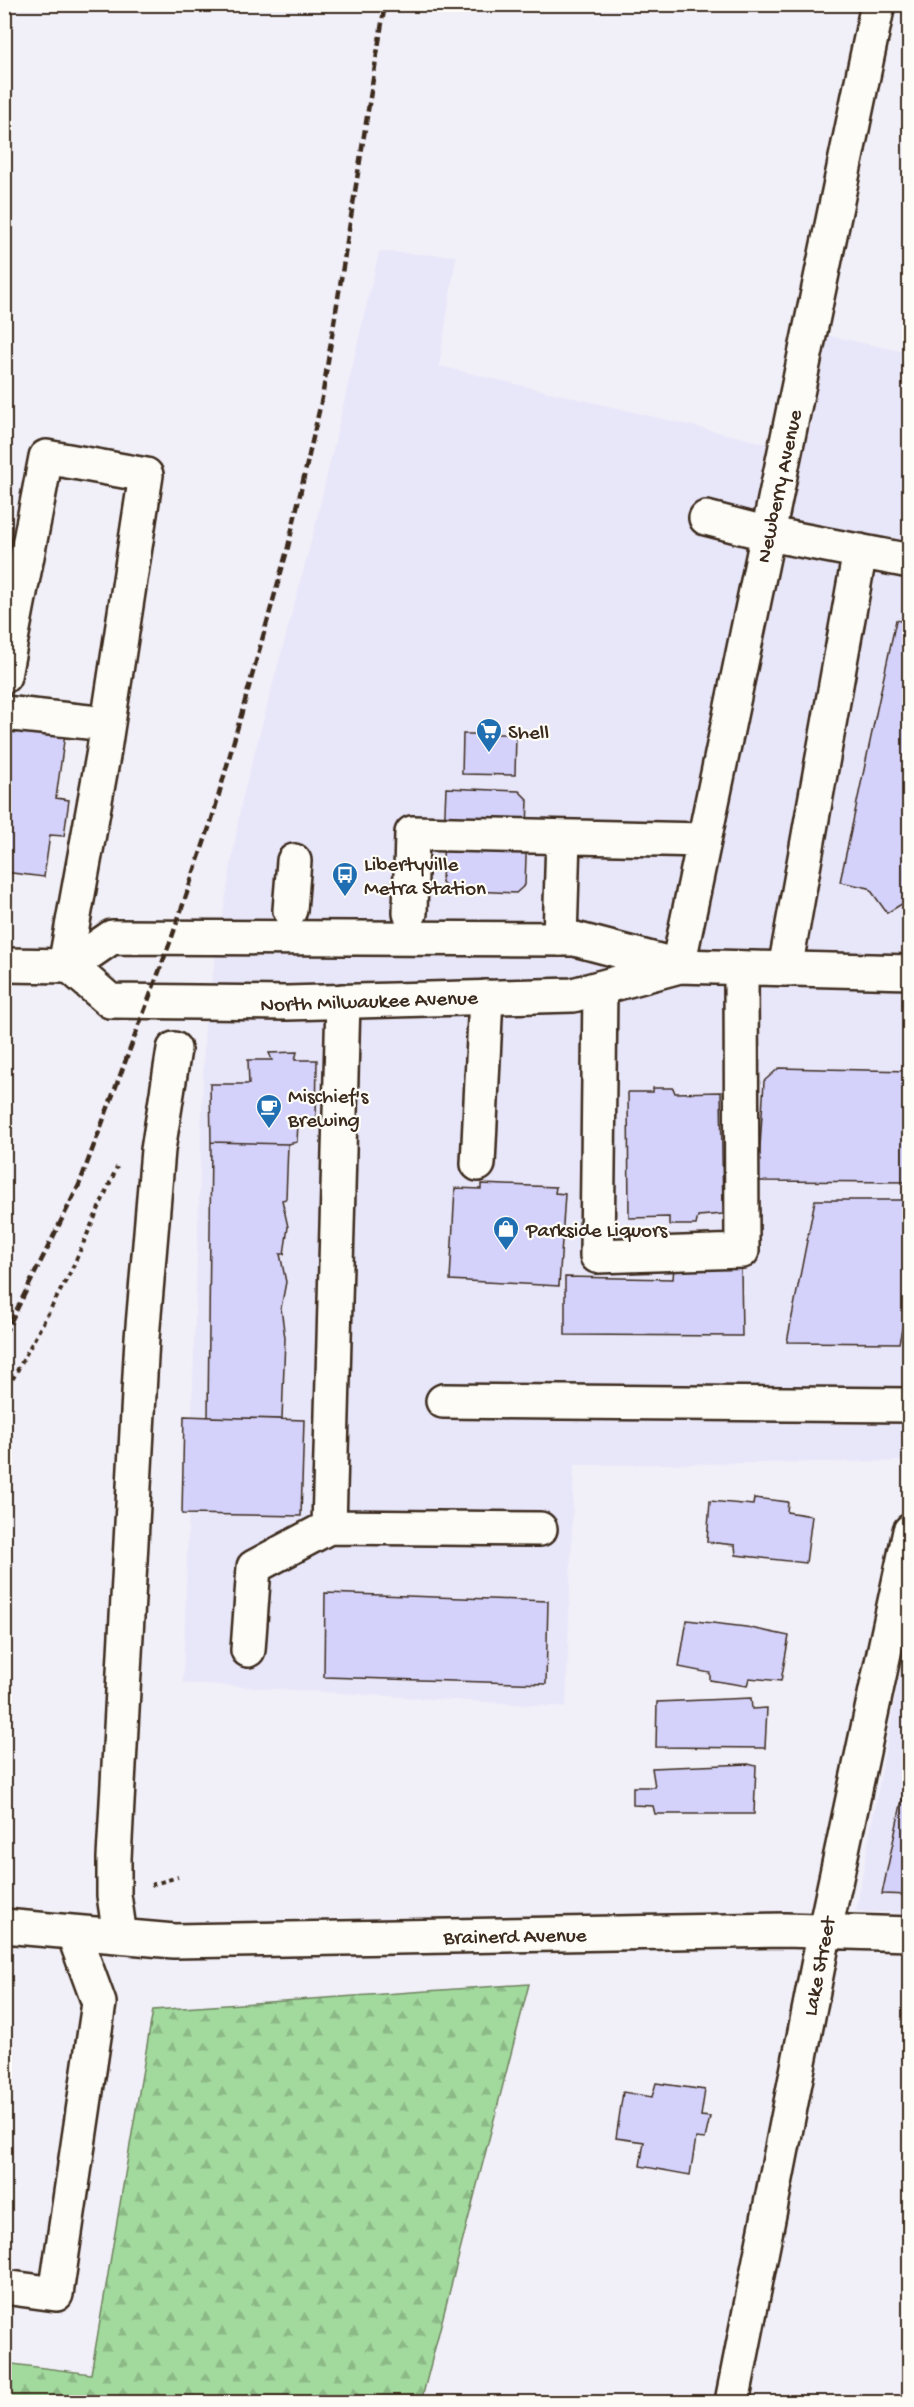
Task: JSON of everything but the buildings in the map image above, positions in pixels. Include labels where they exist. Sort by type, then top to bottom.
[{"type":"street","name":"Newberry Avenue","points":[[678,966],[878,4]]},
{"type":"street","points":[[4,676],[45,457],[146,475],[68,966],[4,965]]},
{"type":"street","points":[[706,518],[769,534],[909,561]]},
{"type":"street","points":[[785,969],[860,551]]},
{"type":"street","points":[[4,713],[107,724]]},
{"type":"street","points":[[410,913],[412,833],[703,840]]},
{"type":"street","points":[[560,939],[563,837]]},
{"type":"street","points":[[290,910],[294,861]]},
{"type":"street","name":"North Milwaukee Avenue","points":[[678,966],[573,995],[226,1003],[110,1001],[68,966],[112,937],[575,939],[678,966],[909,972]]},
{"type":"street","points":[[600,988],[597,1256],[742,1251],[741,968]]},
{"type":"street","points":[[478,1164],[486,997]]},
{"type":"street","points":[[329,1527],[343,1001]]},
{"type":"street","points":[[120,1936],[114,1895],[114,1858],[142,1338],[158,1150],[174,1049]]},
{"type":"street","points":[[443,1401],[909,1405]]},
{"type":"street","points":[[248,1650],[254,1567],[329,1527],[540,1528]]},
{"type":"street","name":"Lake Street","points":[[732,2403],[825,1929],[909,1532]]},
{"type":"street","name":"Brainerd Avenue","points":[[4,1926],[174,1941],[825,1929],[909,1935]]},
{"type":"street","points":[[4,2287],[56,2294],[99,2003],[73,1932]]},
{"type":"path","points":[[4,1395],[71,1271],[120,1158]]},
{"type":"shaded area","points":[[379,252],[456,256],[439,366],[802,452],[825,335],[909,353],[909,1461],[574,1465],[566,1707],[183,1683],[205,1022],[242,800],[315,527]]},
{"type":"shaded area","points":[[909,1622],[909,1913],[856,1911]]},
{"type":"green space","points":[[529,1984],[421,2402],[5,2402],[5,2363],[91,2374],[153,2010]]},
{"type":"railway","points":[[4,1335],[79,1185],[172,937],[212,819],[288,547],[322,398],[385,4]]},
{"type":"place","name":"Shell","points":[[489,754]]},
{"type":"place","name":"Libertyville Metra Station","points":[[345,898]]},
{"type":"place","name":"Mischief's Brewing","points":[[269,1130]]},
{"type":"place","name":"Parkside Liquors","points":[[506,1252]]}]
